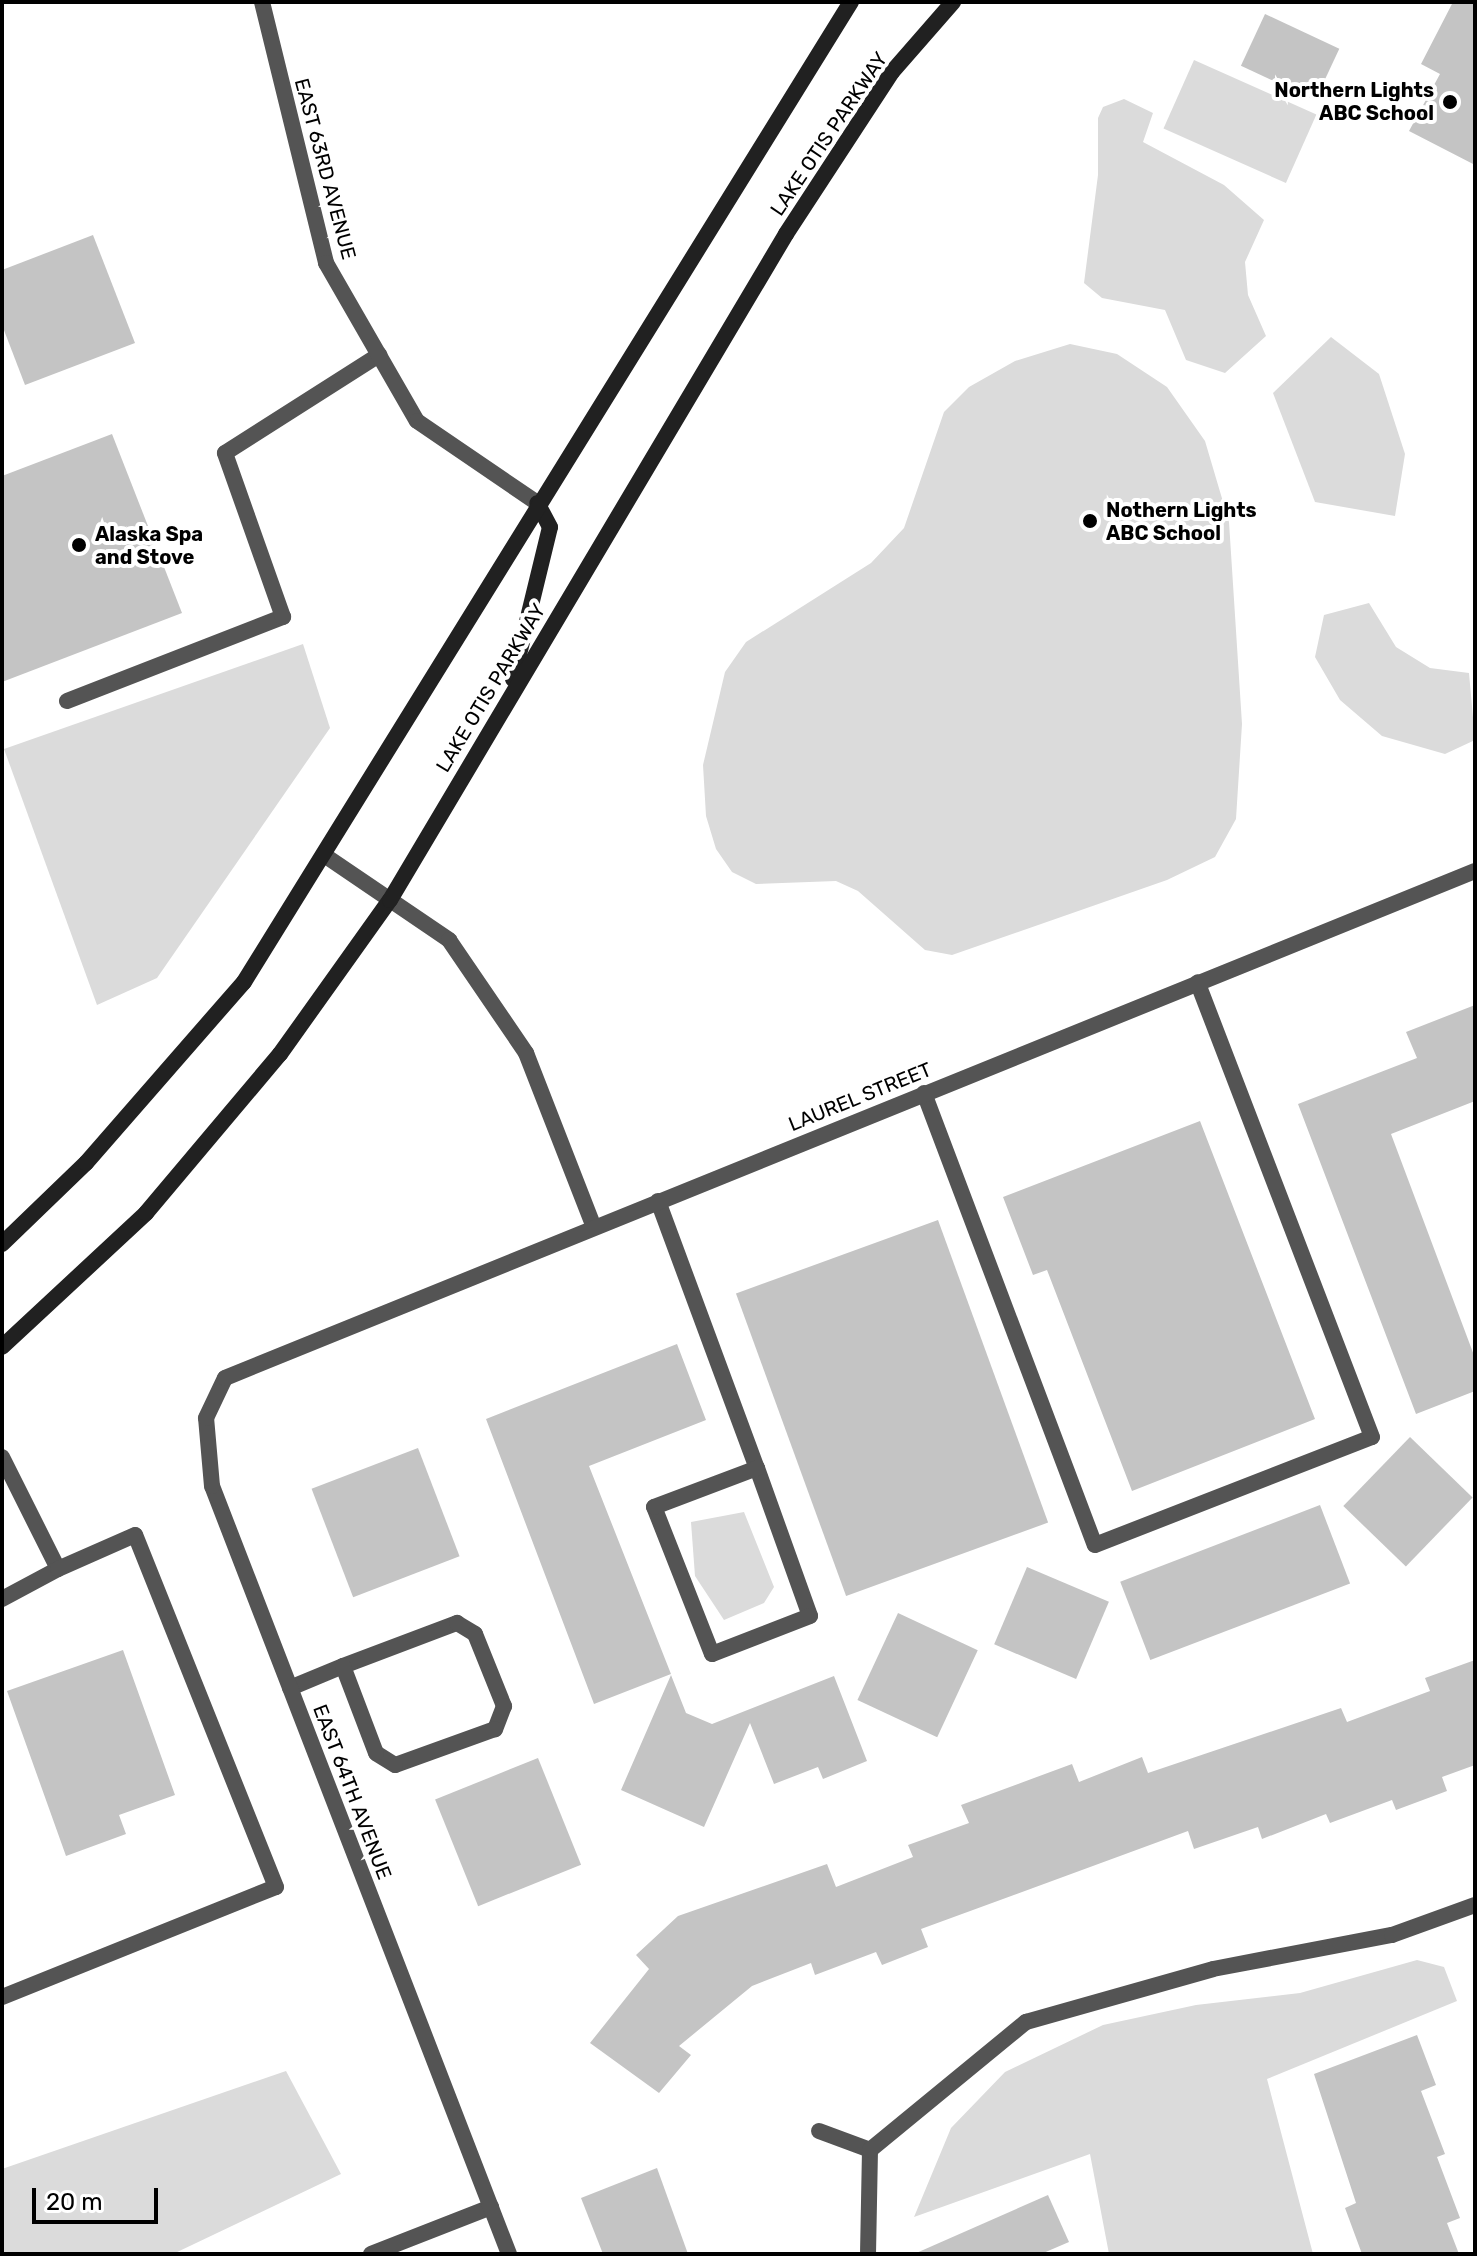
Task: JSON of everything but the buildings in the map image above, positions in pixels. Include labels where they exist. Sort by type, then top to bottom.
[{"type":"main road","points":[[2,1244],[86,1163],[244,982],[327,857],[537,503],[851,2]]},
{"type":"main road","name":"LAKE OTIS PARKWAY","points":[[2,1347],[146,1213],[280,1054],[390,900],[786,234],[892,72],[953,2]]},
{"type":"main road","points":[[509,696],[543,576],[550,527],[537,503]]},
{"type":"street","name":"EAST 63RD AVENUE","points":[[262,2],[326,263],[417,421],[537,503]]},
{"type":"street","points":[[67,701],[283,617],[225,453],[379,355]]},
{"type":"street","points":[[327,857],[449,940],[526,1053],[593,1225]]},
{"type":"street","name":"LAUREL STREET","points":[[262,1362],[593,1225],[1475,871]]},
{"type":"street","points":[[924,1093],[1095,1545],[1372,1437],[1197,982]]},
{"type":"street","points":[[658,1201],[757,1468],[810,1616],[712,1654],[654,1507],[757,1468]]},
{"type":"street","name":"EAST 64TH AVENUE","points":[[262,1362],[225,1378],[206,1418],[212,1486],[509,2254]]},
{"type":"street","points":[[2,1457],[58,1569]]},
{"type":"street","points":[[2,1599],[58,1569],[135,1535],[276,1887],[2,1997]]},
{"type":"street","points":[[290,1688],[343,1666],[457,1623],[475,1634],[504,1706],[495,1729],[395,1765],[376,1753],[343,1666]]},
{"type":"street","points":[[868,2254],[870,2150],[1026,2022],[1213,1969],[1392,1935],[1475,1907]]},
{"type":"street","points":[[819,2131],[870,2150]]},
{"type":"street","points":[[371,2254],[491,2207]]},
{"type":"shaded area","points":[[1194,60],[1316,115],[1286,183],[1163,129]]},
{"type":"shaded area","points":[[1124,99],[1153,113],[1143,142],[1224,185],[1264,220],[1245,262],[1248,295],[1266,336],[1225,373],[1186,360],[1165,310],[1102,298],[1084,283],[1098,175],[1098,118],[1103,107]]},
{"type":"shaded area","points":[[1331,337],[1379,374],[1405,454],[1395,516],[1315,502],[1273,393]]},
{"type":"shaded area","points":[[1070,344],[1117,354],[1167,387],[1205,441],[1229,522],[1242,724],[1236,819],[1215,857],[1167,880],[952,955],[925,950],[858,891],[836,881],[756,884],[732,872],[716,849],[706,816],[703,765],[725,672],[746,642],[871,563],[904,528],[944,412],[969,387],[1015,361]]},
{"type":"shaded area","points":[[1369,603],[1396,647],[1430,668],[1469,673],[1475,740],[1445,754],[1382,736],[1340,700],[1315,657],[1324,615]]},
{"type":"shaded area","points":[[303,644],[330,728],[157,978],[97,1005],[4,749]]},
{"type":"shaded area","points":[[744,1512],[774,1587],[764,1603],[724,1620],[695,1576],[691,1522]]},
{"type":"shaded area","points":[[1417,1960],[1444,1967],[1457,2001],[1267,2079],[1313,2254],[1109,2254],[1090,2154],[914,2217],[951,2128],[1005,2072],[1103,2025],[1196,2005],[1300,1993]]},
{"type":"shaded area","points":[[286,2071],[341,2174],[173,2254],[2,2254],[2,2169]]},
{"type":"place","name":"Northern Lights ABC School","points":[[1450,102]]},
{"type":"place","name":"Nothern Lights ABC School","points":[[1090,521]]},
{"type":"place","name":"Alaska Spa and Stove","points":[[79,545]]}]
